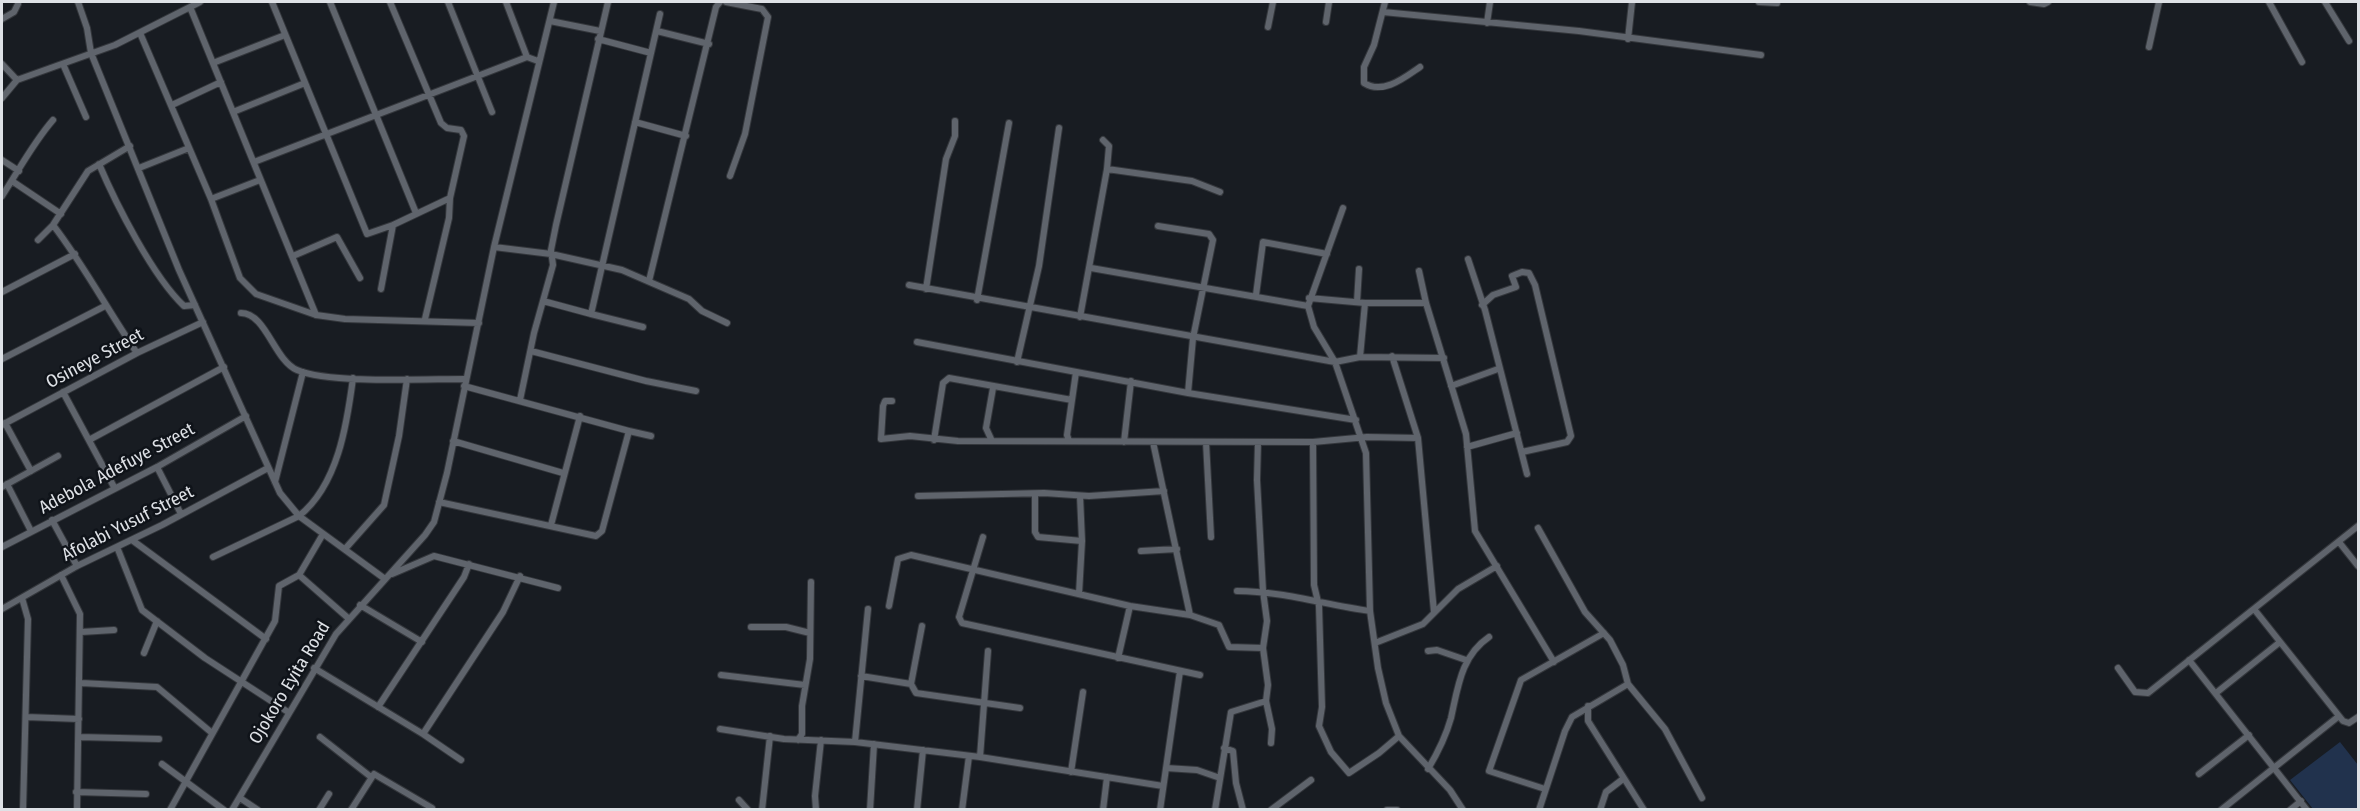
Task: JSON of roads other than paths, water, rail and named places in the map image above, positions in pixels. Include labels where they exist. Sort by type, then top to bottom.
[{"type":"street","points":[[2,19],[14,12],[19,2]]},
{"type":"street","points":[[78,2],[87,28],[91,53],[195,305],[274,482],[286,503],[323,534],[386,577],[434,556],[520,576],[558,588]]},
{"type":"street","points":[[2,98],[17,80],[140,33],[200,2]]},
{"type":"street","points":[[273,2],[367,234],[393,225],[450,198]]},
{"type":"street","points":[[330,2],[416,213]]},
{"type":"street","points":[[390,2],[428,95],[444,126],[463,133],[450,198],[449,218],[425,319]]},
{"type":"street","points":[[448,2],[492,112]]},
{"type":"street","points":[[506,2],[527,57]]},
{"type":"street","name":"Ojokoro Eyita Road","points":[[232,810],[314,668],[348,618],[425,536],[434,522],[494,247],[554,2]]},
{"type":"street","points":[[520,400],[553,265],[551,254],[608,2]]},
{"type":"street","points":[[649,281],[716,7],[720,2]]},
{"type":"street","points":[[726,2],[762,9],[768,17],[745,134],[730,176]]},
{"type":"street","points":[[1268,27],[1273,2]]},
{"type":"street","points":[[1326,22],[1329,2]]},
{"type":"street","points":[[1385,2],[1374,45],[1364,67],[1364,82],[1377,88],[1388,86],[1420,67]]},
{"type":"street","points":[[1487,23],[1490,2]]},
{"type":"street","points":[[1628,39],[1632,2]]},
{"type":"street","points":[[1758,2],[1777,3]]},
{"type":"street","points":[[2030,2],[2044,4],[2048,2]]},
{"type":"street","points":[[2148,46],[2159,2]]},
{"type":"street","points":[[2269,2],[2302,62]]},
{"type":"street","points":[[2325,2],[2349,41]]},
{"type":"street","points":[[190,7],[316,315]]},
{"type":"street","points":[[1383,12],[1579,31],[1761,55]]},
{"type":"street","points":[[591,314],[660,14]]},
{"type":"street","points":[[550,21],[600,31]]},
{"type":"street","points":[[657,31],[708,44]]},
{"type":"street","points":[[140,33],[246,286],[256,294],[316,315],[345,319],[425,319],[479,323]]},
{"type":"street","points":[[213,63],[285,35]]},
{"type":"street","points":[[598,39],[651,53]]},
{"type":"street","points":[[254,162],[527,57],[538,60]]},
{"type":"street","points":[[2,64],[17,80]]},
{"type":"street","points":[[63,64],[86,117]]},
{"type":"street","points":[[172,105],[221,82]]},
{"type":"street","points":[[233,112],[305,83]]},
{"type":"street","points":[[2,196],[36,140],[53,120]]},
{"type":"street","points":[[635,122],[686,136]]},
{"type":"street","points":[[926,289],[946,159],[955,136],[955,122]]},
{"type":"street","points":[[978,300],[1009,123]]},
{"type":"street","points":[[1017,362],[1047,218],[1059,128]]},
{"type":"street","points":[[1080,317],[1091,268],[1107,169],[1108,146],[1103,140]]},
{"type":"street","points":[[38,240],[61,214],[88,171],[130,146]]},
{"type":"street","points":[[140,168],[189,148]]},
{"type":"street","points":[[2,160],[19,171]]},
{"type":"street","points":[[99,164],[109,188],[161,280],[184,306],[195,305]]},
{"type":"street","points":[[1107,169],[1192,181],[1220,192]]},
{"type":"street","points":[[211,199],[260,180]]},
{"type":"street","points":[[12,181],[61,214]]},
{"type":"street","points":[[1343,208],[1308,306],[1314,327],[1335,362],[1362,438],[1367,466],[1370,611],[1386,703],[1399,735],[1428,769],[1450,790],[1463,810]]},
{"type":"street","points":[[53,225],[75,254],[105,306],[137,353]]},
{"type":"street","points":[[381,289],[393,225]]},
{"type":"street","points":[[1158,226],[1209,234],[1211,237],[1193,338],[1188,393]]},
{"type":"street","points":[[293,256],[337,237],[360,278]]},
{"type":"street","points":[[1256,295],[1263,242],[1327,254]]},
{"type":"street","points":[[494,247],[551,254],[622,270],[689,299],[702,311],[728,323]]},
{"type":"street","points":[[2,292],[75,254]]},
{"type":"street","points":[[1468,259],[1527,474]]},
{"type":"street","points":[[1091,268],[1256,295],[1308,306]]},
{"type":"street","points":[[1359,269],[1360,357]]},
{"type":"street","points":[[1419,270],[1426,303],[1466,434],[1475,531],[1554,662]]},
{"type":"street","points":[[1482,304],[1493,295],[1516,287],[1512,276],[1515,274],[1528,273],[1535,285],[1570,436],[1567,442],[1522,452]]},
{"type":"street","points":[[909,285],[978,300],[1335,362],[1360,357],[1444,358]]},
{"type":"street","points":[[1309,298],[1361,303],[1426,303]]},
{"type":"street","points":[[543,301],[643,327]]},
{"type":"street","points":[[2,358],[105,306]]},
{"type":"street","points":[[241,313],[255,318],[287,364],[303,372],[354,378],[464,382],[651,436]]},
{"type":"street","name":"Osineye Street","points":[[3,424],[137,353],[203,322]]},
{"type":"street","points":[[917,342],[1188,393],[1356,420]]},
{"type":"street","points":[[531,351],[646,381],[696,391]]},
{"type":"street","points":[[1392,356],[1418,438],[1434,612]]},
{"type":"street","points":[[89,440],[224,368]]},
{"type":"street","points":[[1451,386],[1498,369]]},
{"type":"street","points":[[274,482],[303,372]]},
{"type":"street","points":[[1070,441],[1067,435],[1076,372]]},
{"type":"street","points":[[213,557],[299,516],[315,500],[335,460],[348,418],[354,378]]},
{"type":"street","points":[[934,440],[944,381],[949,378],[1072,400]]},
{"type":"street","points":[[345,549],[384,505],[399,436],[407,379]]},
{"type":"street","points":[[1124,442],[1131,381]]},
{"type":"street","points":[[992,441],[986,428],[993,387]]},
{"type":"street","points":[[63,392],[114,487]]},
{"type":"street","points":[[892,401],[885,401],[883,406],[881,438],[910,436],[934,440],[992,441],[1313,442],[1362,438],[1418,438]]},
{"type":"street","name":"Adebola Adefuye Street","points":[[2,547],[157,466],[246,416]]},
{"type":"street","points":[[551,525],[580,416]]},
{"type":"street","points":[[3,424],[31,471]]},
{"type":"street","points":[[439,502],[596,536],[602,531],[629,431]]},
{"type":"street","points":[[1467,447],[1517,433]]},
{"type":"street","points":[[453,441],[563,473]]},
{"type":"street","points":[[1153,442],[1190,615]]},
{"type":"street","points":[[1206,442],[1210,537]]},
{"type":"street","points":[[1258,442],[1257,480],[1263,591],[1267,621],[1263,648],[1269,685],[1266,701],[1272,729],[1270,743]]},
{"type":"street","points":[[1313,442],[1314,585],[1318,604],[1322,707],[1318,723],[1331,752],[1345,770],[1351,773],[1399,735]]},
{"type":"street","points":[[31,531],[4,485],[58,456]]},
{"type":"street","points":[[157,466],[181,514]]},
{"type":"street","name":"Afolabi Yusuf Street","points":[[2,609],[76,566],[132,540],[268,468]]},
{"type":"street","points":[[918,496],[1035,494],[1080,496],[1164,491]]},
{"type":"street","points":[[1035,494],[1035,532],[1038,537],[1082,541]]},
{"type":"street","points":[[1079,594],[1082,541],[1080,496]]},
{"type":"street","points":[[52,520],[76,566]]},
{"type":"street","points":[[2118,668],[2135,692],[2148,693],[2358,526]]},
{"type":"street","points":[[1538,528],[1585,612],[1604,633],[1623,665],[1628,684],[1665,729],[1702,798]]},
{"type":"street","points":[[170,810],[275,621],[279,586],[299,575],[323,534]]},
{"type":"street","points":[[983,537],[959,617],[962,623],[1200,675]]},
{"type":"street","points":[[132,540],[172,567],[266,639]]},
{"type":"street","points":[[2339,542],[2358,566]]},
{"type":"street","points":[[117,547],[140,607],[241,683],[288,712]]},
{"type":"street","points":[[1141,551],[1177,549]]},
{"type":"street","points":[[889,606],[900,557],[911,555],[1130,606],[1190,615],[1221,627],[1222,638],[1229,647],[1263,648]]},
{"type":"street","points":[[378,707],[464,577],[469,564]]},
{"type":"street","points":[[1375,643],[1424,624],[1458,589],[1497,566]]},
{"type":"street","points":[[61,575],[80,610],[81,683],[77,810]]},
{"type":"street","points":[[299,575],[348,618]]},
{"type":"street","points":[[423,734],[503,612],[520,576]]},
{"type":"street","points":[[800,737],[810,659],[811,582]]},
{"type":"street","points":[[1237,591],[1263,591],[1318,604],[1370,611]]},
{"type":"street","points":[[22,598],[28,619],[23,810]]},
{"type":"street","points":[[360,605],[422,642]]},
{"type":"street","points":[[1118,658],[1130,606]]},
{"type":"street","points":[[855,742],[868,609]]},
{"type":"street","points":[[2254,609],[2343,721],[2349,723],[2358,717]]},
{"type":"street","points":[[144,653],[157,621]]},
{"type":"street","points":[[922,626],[911,684],[916,693],[1020,708]]},
{"type":"street","points":[[750,627],[786,627],[810,633]]},
{"type":"street","points":[[81,632],[114,630]]},
{"type":"street","points":[[1545,789],[1494,774],[1489,769],[1518,684],[1530,674],[1604,633]]},
{"type":"street","points":[[1428,769],[1450,720],[1466,660],[1477,645],[1488,637]]},
{"type":"street","points":[[2216,693],[2280,642]]},
{"type":"street","points":[[1428,651],[1437,650],[1466,660]]},
{"type":"street","points":[[980,757],[988,651]]},
{"type":"street","points":[[2189,660],[2307,810]]},
{"type":"street","points":[[314,668],[423,734],[461,760]]},
{"type":"street","points":[[1160,810],[1180,670]]},
{"type":"street","points":[[721,675],[805,686]]},
{"type":"street","points":[[861,676],[911,684]]},
{"type":"street","points":[[81,683],[157,687],[212,733]]},
{"type":"street","points":[[1539,810],[1565,731],[1572,717],[1628,684]]},
{"type":"street","points":[[1071,772],[1083,693]]},
{"type":"street","points":[[1215,810],[1231,712],[1266,701]]},
{"type":"street","points":[[1588,706],[1588,721]]},
{"type":"street","points":[[1578,713],[1588,721],[1644,810]]},
{"type":"street","points":[[2221,810],[2339,716]]},
{"type":"street","points":[[26,717],[79,719]]},
{"type":"street","points":[[720,729],[980,757],[1164,786]]},
{"type":"street","points":[[2199,774],[2249,735]]},
{"type":"street","points":[[762,810],[770,736]]},
{"type":"street","points":[[79,737],[159,739]]},
{"type":"street","points":[[320,737],[371,777]]},
{"type":"street","points":[[816,810],[815,796],[821,740]]},
{"type":"street","points":[[870,810],[874,744]]},
{"type":"street","points":[[1224,748],[1233,751],[1236,783],[1243,810]]},
{"type":"street","points":[[917,810],[923,750]]},
{"type":"street","points":[[962,810],[969,756]]},
{"type":"street","points":[[162,764],[224,810]]},
{"type":"street","points":[[1166,768],[1197,770],[1220,778]]},
{"type":"street","points":[[351,810],[371,777],[376,774],[432,808]]},
{"type":"street","points":[[1103,810],[1107,777]]},
{"type":"street","points":[[1600,810],[1606,792],[1623,779]]},
{"type":"street","points":[[1271,810],[1311,780]]},
{"type":"street","points":[[76,792],[146,794]]},
{"type":"street","points":[[319,810],[329,794]]},
{"type":"street","points":[[240,798],[258,810]]},
{"type":"street","points":[[739,800],[748,810]]},
{"type":"street","points":[[2290,810],[2301,801]]},
{"type":"street","points":[[1387,810],[1397,810]]}]
